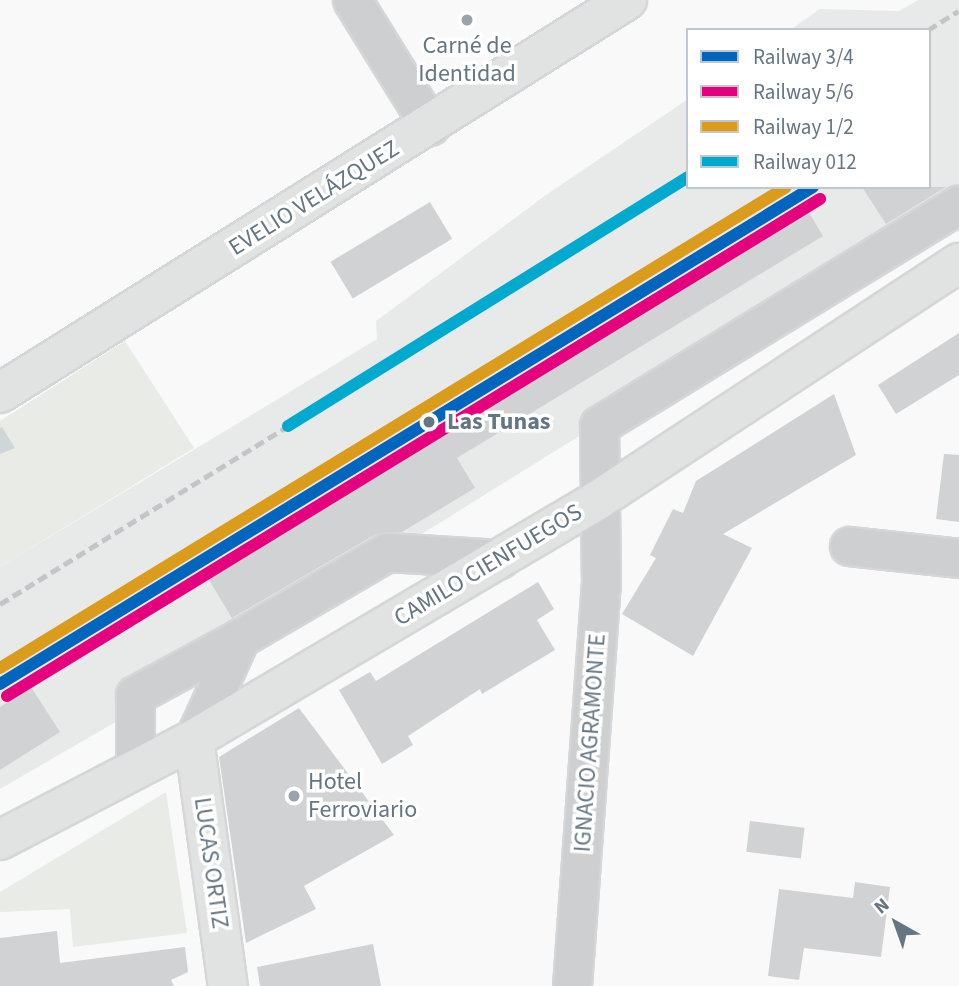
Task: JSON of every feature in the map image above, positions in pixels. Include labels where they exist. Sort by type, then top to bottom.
[{"type":"main road","name":"EVELIO VELÁZQUEZ","points":[[0,393],[430,126],[627,0]]},
{"type":"main road","name":"CAMILO CIENFUEGOS","points":[[0,840],[194,739],[500,559],[598,500],[959,263]]},
{"type":"main road","name":"LUCAS ORTIZ","points":[[194,739],[228,986]]},
{"type":"street","points":[[352,0],[430,126]]},
{"type":"street","name":"IGNACIO AGRAMONTE","points":[[572,986],[601,585],[599,425],[959,204]]},
{"type":"street","points":[[849,546],[959,558]]},
{"type":"street","points":[[135,769],[135,695],[240,638],[387,552],[500,559]]},
{"type":"street","points":[[194,739],[240,638]]},
{"type":"shaded area","points":[[918,0],[959,0],[959,188],[581,435],[169,691],[0,789],[0,567],[377,339],[376,321],[546,195],[686,100],[686,189],[931,189],[931,28],[793,28],[820,9],[899,11]]},
{"type":"shaded area","points":[[125,341],[194,448],[0,567],[0,421]]},
{"type":"shaded area","points":[[2,427],[15,448],[0,454],[0,428]]},
{"type":"shaded area","points":[[166,792],[187,933],[73,947],[70,909],[0,912],[0,892]]},
{"type":"building","points":[[946,187],[886,224],[863,189]]},
{"type":"building","points":[[430,202],[452,239],[353,299],[331,262]]},
{"type":"building","points":[[804,204],[823,236],[457,458],[475,488],[402,532],[376,534],[232,618],[203,570]]},
{"type":"building","points":[[959,333],[959,375],[896,414],[878,385]]},
{"type":"building","points":[[834,394],[856,455],[723,534],[752,548],[693,656],[622,614],[656,558],[650,555],[673,509],[683,513],[696,481]]},
{"type":"building","points":[[944,454],[959,455],[959,522],[936,519]]},
{"type":"building","points":[[538,582],[554,609],[537,620],[555,650],[482,694],[480,689],[408,736],[413,745],[382,764],[339,690],[370,672],[376,681]]},
{"type":"building","points":[[31,687],[60,732],[0,770],[0,707]]},
{"type":"building","name":"Hotel Ferroviario","points":[[299,708],[394,835],[304,886],[316,909],[246,943],[219,757]]},
{"type":"building","points":[[750,821],[805,828],[801,858],[746,852]]},
{"type":"building","points":[[855,882],[890,887],[881,957],[804,948],[799,980],[768,976],[779,889],[853,898]]},
{"type":"building","points":[[57,931],[60,963],[185,947],[188,972],[171,980],[174,986],[0,986],[0,938]]},
{"type":"building","points":[[373,944],[381,986],[260,986],[257,967]]},
{"type":"railway","points":[[931,28],[959,11]]},
{"type":"railway","points":[[0,604],[288,426]]},
{"type":"rail line","name":"012","points":[[288,426],[686,178]]},
{"type":"rail line","name":"1/2","points":[[0,668],[783,189]]},
{"type":"rail line","name":"3/4","points":[[0,684],[810,189]]},
{"type":"rail line","name":"5/6","points":[[7,696],[820,199]]},
{"type":"place","name":"Carné de Identidad","points":[[467,20]]},
{"type":"place","name":"Las Tunas","points":[[429,422]]},
{"type":"place","name":"Hotel Ferroviario","points":[[294,796]]}]
